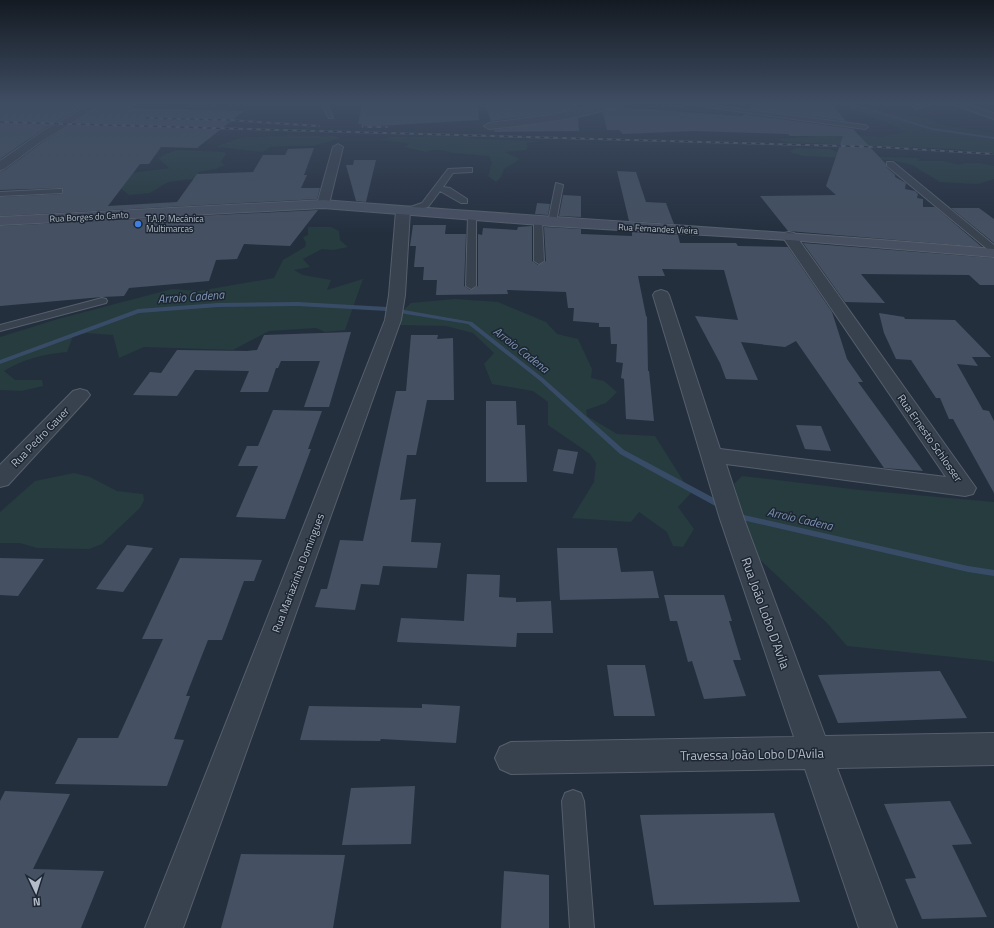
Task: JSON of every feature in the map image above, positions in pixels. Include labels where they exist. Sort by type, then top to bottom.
[{"type":"street","points":[[0,167],[24,147]]},
{"type":"street","points":[[323,204],[338,147]]},
{"type":"street","name":"Rua Fernandes Vieira","points":[[323,204],[552,222],[789,236],[994,251]]},
{"type":"street","name":"Rua Borges do Canto","points":[[0,221],[323,204]]},
{"type":"street","name":"Rua Mariazinha Domingues","points":[[164,928],[395,308],[403,211]]},
{"type":"street","name":"Rua Ernesto Schlosser","points":[[712,455],[966,488],[789,236]]},
{"type":"street","name":"Rua João Lobo D'Avila","points":[[661,295],[732,519],[817,752],[878,928]]},
{"type":"street","name":"Rua Pedro Gauer","points":[[0,479],[80,395]]},
{"type":"street","name":"Travessa João Lobo D'Avila","points":[[511,758],[994,749]]},
{"type":"lane","points":[[890,164],[994,251]]},
{"type":"lane","points":[[403,211],[425,205],[451,171],[468,170]]},
{"type":"lane","points":[[552,222],[560,185]]},
{"type":"lane","points":[[438,188],[448,190],[464,201]]},
{"type":"lane","points":[[0,194],[59,191]]},
{"type":"lane","points":[[471,286],[472,216]]},
{"type":"lane","points":[[538,221],[539,261]]},
{"type":"lane","points":[[0,328],[102,301]]},
{"type":"lane","points":[[573,801],[582,928]]},
{"type":"green space","points":[[221,147],[270,147],[263,152]]},
{"type":"green space","points":[[405,147],[528,147],[526,150],[505,152],[520,159],[504,169],[501,177],[496,182],[488,176],[492,162],[489,156],[453,153],[442,150],[431,150],[426,152]]},
{"type":"green space","points":[[914,147],[994,147],[994,154],[955,149]]},
{"type":"green space","points":[[796,148],[829,149],[849,156],[916,158],[920,159],[916,161],[944,161],[959,165],[965,163],[979,163],[994,166],[994,179],[978,184],[940,182],[912,165],[891,160],[803,156],[790,151]]},
{"type":"green space","points":[[178,150],[224,152],[226,154],[221,162],[225,165],[216,169],[198,172],[200,178],[168,182],[150,193],[129,195],[118,186],[132,173],[169,168],[158,158]]},
{"type":"green space","points":[[308,227],[331,227],[339,231],[340,240],[348,247],[333,250],[322,249],[303,259],[310,267],[294,270],[303,275],[331,280],[327,290],[363,279],[345,330],[325,332],[316,328],[269,331],[233,350],[144,347],[119,358],[113,335],[87,333],[73,336],[67,352],[34,358],[19,363],[4,371],[15,380],[42,380],[43,386],[21,391],[0,390],[0,337],[58,319],[172,289],[199,291],[274,278],[283,260],[305,247],[306,243],[303,237],[308,235]]},
{"type":"green space","points":[[455,299],[498,302],[546,322],[557,334],[578,339],[592,369],[591,378],[604,381],[617,392],[606,403],[586,410],[587,416],[617,434],[655,436],[691,493],[678,507],[694,529],[683,547],[673,546],[667,532],[639,512],[631,522],[572,518],[594,482],[596,463],[590,454],[548,425],[548,402],[533,391],[492,384],[484,364],[494,353],[473,333],[446,326],[400,325],[398,315],[411,303]]},
{"type":"green space","points":[[74,473],[90,477],[117,491],[143,494],[144,500],[140,508],[102,544],[89,549],[37,548],[20,543],[0,543],[0,512],[35,481]]},
{"type":"green space","points":[[742,476],[860,490],[994,502],[994,662],[847,646],[826,622],[752,552],[734,484]]},
{"type":"building","points":[[0,147],[17,147],[0,159]]},
{"type":"building","points":[[36,147],[161,147],[149,164],[140,164],[108,206],[177,202],[197,174],[253,172],[263,155],[285,155],[288,149],[314,148],[304,175],[307,175],[301,188],[320,188],[317,199],[0,216],[0,197],[63,194],[62,188],[0,190],[0,171],[5,170]]},
{"type":"building","points":[[839,147],[870,147],[886,164],[886,167],[895,175],[895,177],[906,183],[905,189],[915,191],[918,194],[917,198],[923,199],[923,207],[935,207],[982,247],[788,231],[760,196],[836,195],[826,186]]},
{"type":"building","points":[[354,160],[376,160],[366,202],[356,201],[346,165],[353,165]]},
{"type":"building","points":[[617,171],[636,172],[646,202],[666,203],[674,224],[629,221]]},
{"type":"building","points":[[563,195],[581,196],[581,217],[559,216]]},
{"type":"building","points":[[537,203],[550,204],[548,215],[535,214]]},
{"type":"building","points":[[951,208],[979,208],[994,219],[994,243]]},
{"type":"building","points":[[318,210],[290,246],[244,244],[237,259],[216,260],[209,281],[129,288],[124,296],[0,306],[0,226]]},
{"type":"building","points":[[413,225],[446,225],[445,234],[466,234],[464,286],[470,290],[478,286],[478,234],[482,235],[483,228],[517,230],[518,227],[532,226],[532,261],[538,265],[546,261],[544,227],[581,229],[581,234],[632,236],[632,232],[678,235],[680,243],[736,243],[738,246],[788,247],[832,312],[847,359],[863,382],[858,382],[923,471],[884,468],[796,341],[785,347],[741,342],[758,380],[726,379],[720,363],[695,316],[738,320],[724,270],[662,269],[665,276],[638,276],[647,317],[648,371],[654,421],[626,419],[624,379],[621,378],[623,363],[616,362],[617,344],[611,344],[610,327],[599,327],[599,323],[573,321],[574,308],[568,308],[566,292],[507,290],[508,294],[436,295],[437,280],[423,280],[424,267],[414,267],[416,246],[410,246]]},
{"type":"building","points":[[803,243],[994,258],[994,285],[980,285],[969,275],[861,274],[885,303],[845,302]]},
{"type":"building","points":[[879,313],[904,317],[905,319],[955,320],[991,357],[972,357],[978,366],[957,364],[983,410],[989,411],[994,421],[994,493],[953,419],[949,419],[940,398],[936,398],[911,360],[896,359],[884,333]]},
{"type":"building","points":[[351,332],[329,407],[304,407],[320,361],[281,361],[278,368],[276,368],[268,392],[240,392],[249,371],[195,370],[177,396],[133,395],[150,372],[161,373],[177,350],[257,350],[264,335]]},
{"type":"building","points":[[411,335],[438,335],[437,339],[453,338],[454,400],[427,400],[416,455],[407,455],[400,500],[416,499],[411,542],[441,543],[437,568],[383,566],[379,585],[361,584],[355,610],[315,607],[321,589],[327,589],[340,540],[363,541],[396,391],[406,391]]},
{"type":"building","points":[[486,401],[516,401],[517,425],[525,425],[527,482],[486,482]]},
{"type":"building","points":[[273,410],[322,411],[308,449],[311,449],[285,519],[236,517],[258,466],[238,466],[247,446],[258,446]]},
{"type":"building","points":[[796,425],[821,426],[831,451],[805,449]]},
{"type":"building","points":[[558,449],[578,452],[573,474],[553,471]]},
{"type":"building","points":[[127,545],[153,548],[123,592],[96,589]]},
{"type":"building","points":[[557,548],[617,548],[621,572],[653,571],[659,598],[560,600]]},
{"type":"building","points":[[0,558],[44,559],[18,596],[0,595]]},
{"type":"building","points":[[180,558],[262,560],[254,581],[244,581],[222,640],[208,640],[186,696],[190,696],[174,739],[184,740],[167,786],[55,784],[78,738],[118,738],[163,639],[142,639]]},
{"type":"building","points":[[467,574],[500,575],[499,597],[516,598],[516,602],[551,601],[553,633],[517,633],[516,647],[397,642],[401,618],[464,621]]},
{"type":"building","points":[[664,595],[724,595],[732,621],[729,621],[741,660],[733,660],[746,696],[704,699],[692,661],[688,662],[677,621],[670,621]]},
{"type":"building","points":[[607,665],[645,665],[655,716],[614,716]]},
{"type":"building","points":[[940,671],[967,718],[838,723],[818,675]]},
{"type":"building","points":[[422,704],[460,706],[456,743],[381,739],[380,741],[300,740],[309,706],[422,708]]},
{"type":"building","points":[[415,786],[411,844],[342,845],[351,788]]},
{"type":"building","points":[[5,791],[70,794],[33,869],[104,871],[81,928],[0,928],[0,801]]},
{"type":"building","points":[[950,801],[972,844],[952,845],[987,917],[922,919],[905,879],[916,878],[884,804]]},
{"type":"building","points":[[774,813],[800,902],[654,905],[640,815]]},
{"type":"building","points":[[241,854],[345,855],[333,928],[221,928]]},
{"type":"building","points":[[504,871],[549,875],[549,928],[501,928]]},
{"type":"waterway","name":"Arroio Cadena","points":[[0,362],[138,311],[218,305],[298,304],[387,309],[470,323],[541,379],[622,452],[722,506]]},
{"type":"waterway","name":"Arroio Cadena","points":[[735,513],[742,517],[968,569],[994,573]]},
{"type":"railway","points":[[885,147],[994,154]]},
{"type":"place","name":"T.A.P. Mecânica Multimarcas","points":[[138,224]]}]
